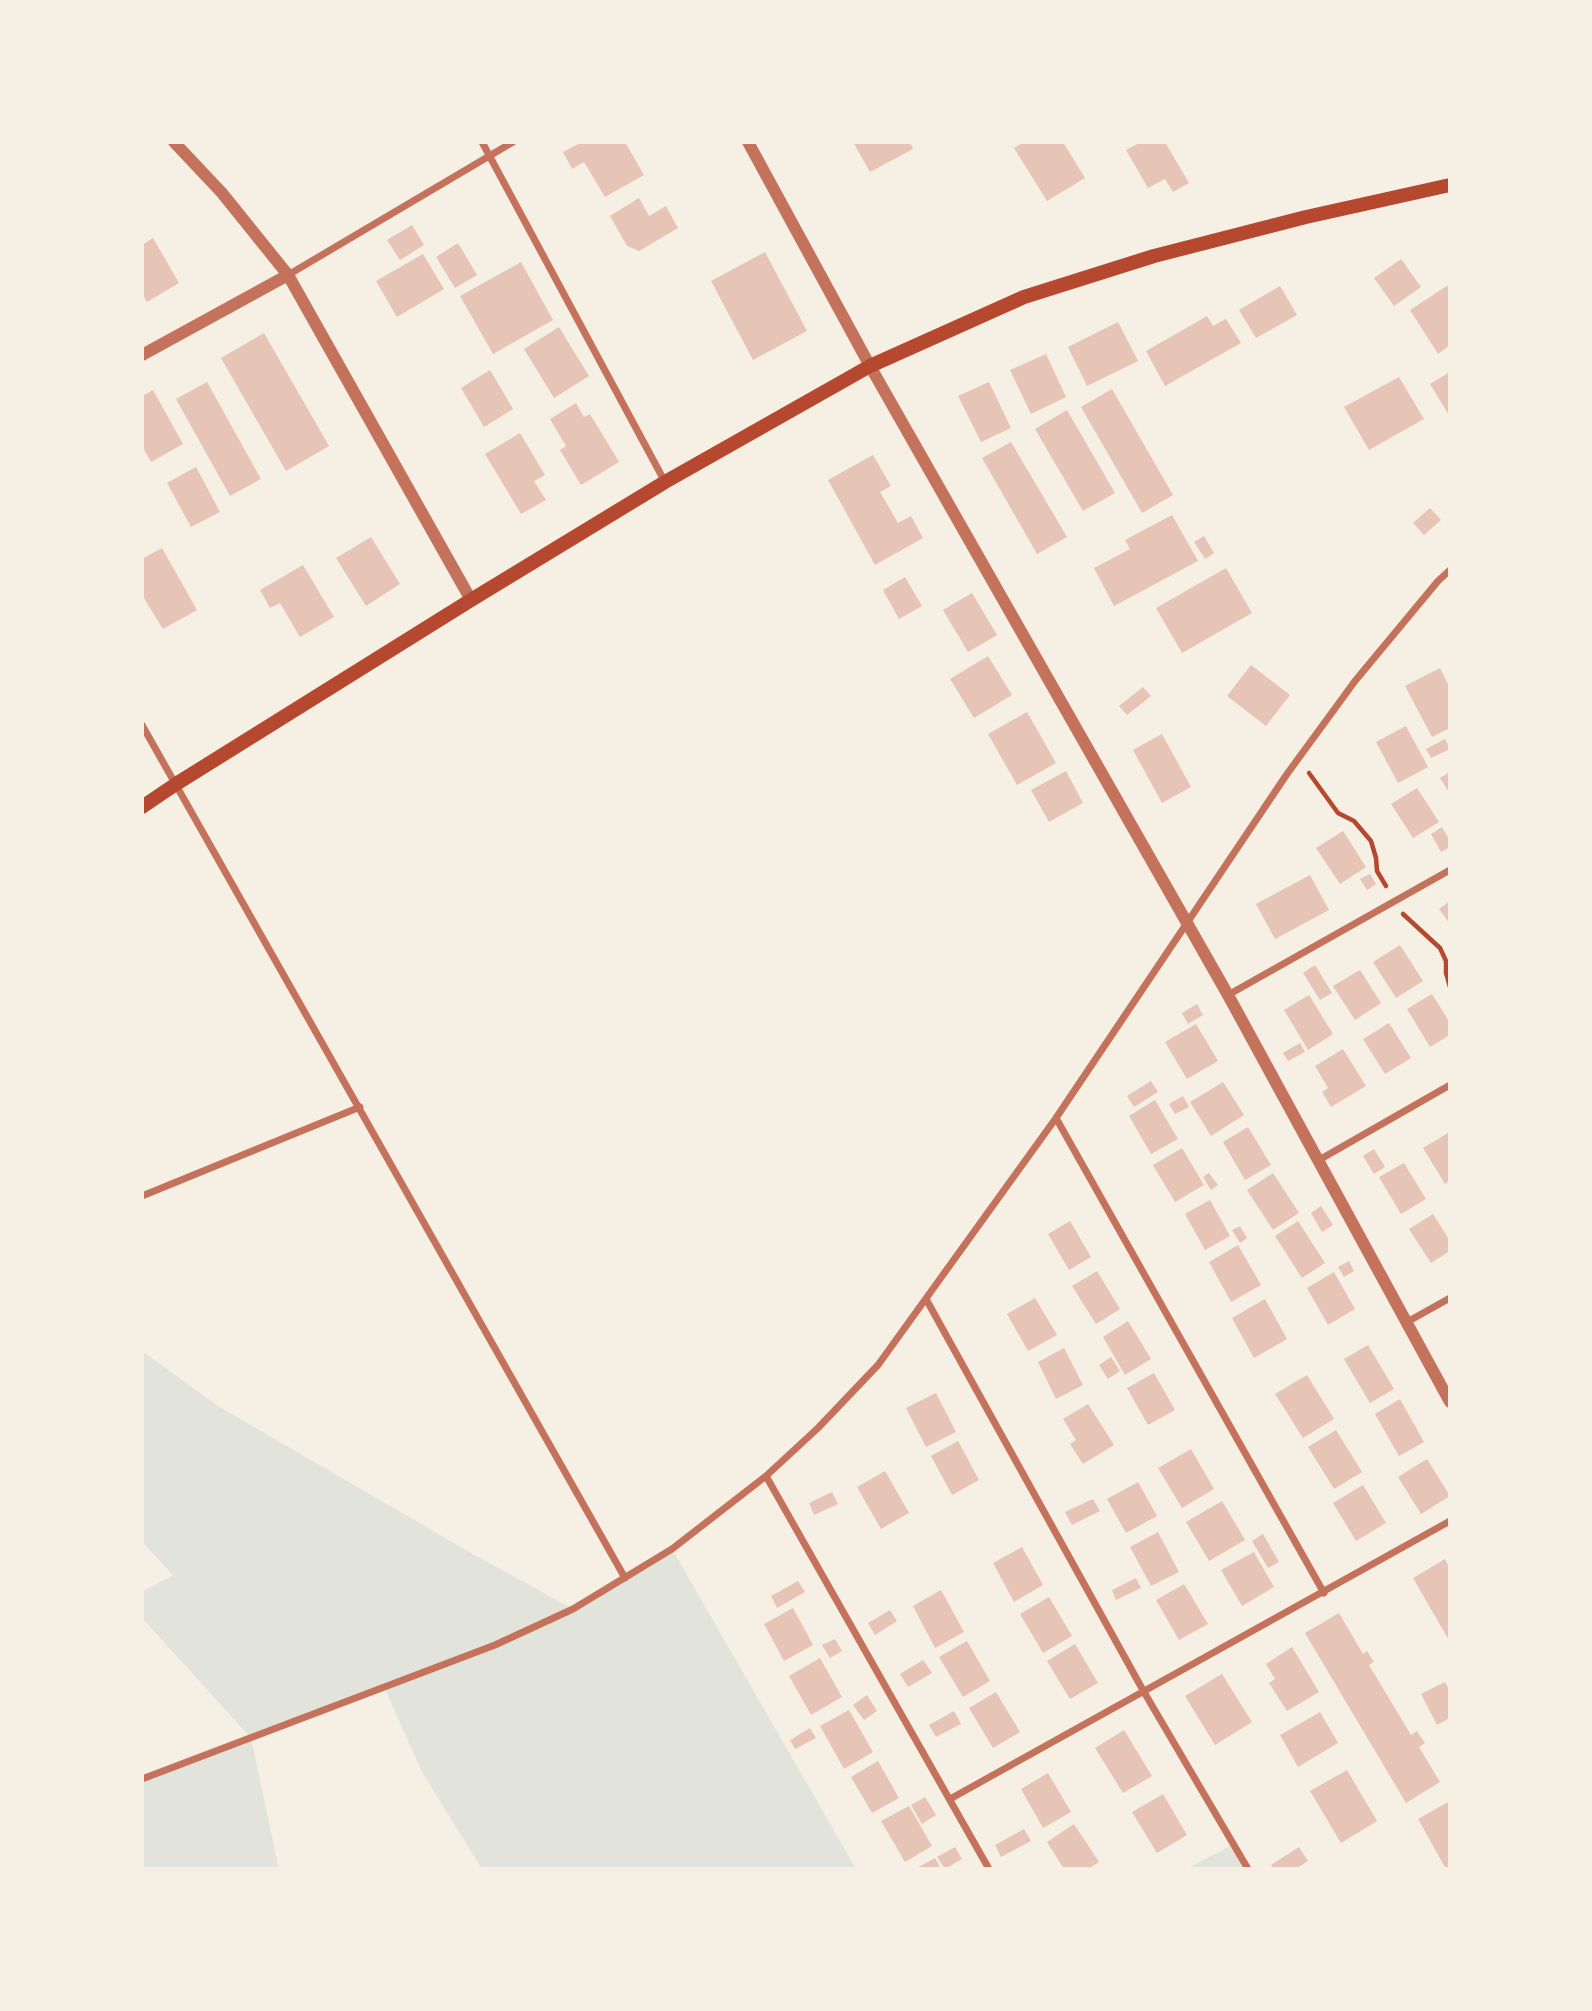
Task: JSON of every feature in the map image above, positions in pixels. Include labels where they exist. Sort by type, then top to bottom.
[{"type":"main road","points":[[142,807],[471,600],[665,482],[870,366],[1024,298],[1154,256],[1306,216],[1450,185]]},
{"type":"street","points":[[174,142],[222,193],[288,275],[471,600]]},
{"type":"street","points":[[482,142],[665,482]]},
{"type":"street","points":[[142,355],[288,275],[513,142]]},
{"type":"street","points":[[748,142],[870,366],[1228,995],[1450,1402]]},
{"type":"street","points":[[142,1779],[495,1645],[573,1609],[671,1549],[766,1476],[818,1428],[878,1365],[1056,1118],[1298,758],[1355,681],[1450,570]]},
{"type":"street","points":[[142,725],[625,1578]]},
{"type":"street","points":[[1228,995],[1450,870]]},
{"type":"street","points":[[1319,1160],[1450,1085]]},
{"type":"street","points":[[142,1196],[360,1107]]},
{"type":"street","points":[[1056,1118],[1324,1593]]},
{"type":"street","points":[[1406,1322],[1450,1298]]},
{"type":"street","points":[[926,1299],[1144,1692],[1248,1869]]},
{"type":"street","points":[[766,1476],[989,1869]]},
{"type":"street","points":[[950,1799],[1450,1521]]},
{"type":"path","points":[[1298,758],[1338,813],[1354,821],[1371,841],[1377,871],[1406,919],[1433,939],[1440,948],[1446,961],[1450,987]]},
{"type":"shaded area","points":[[142,1351],[218,1406],[573,1609],[672,1549],[856,1869],[482,1869],[422,1772],[384,1687],[251,1738],[142,1618],[142,1592],[173,1575],[142,1542]]},
{"type":"shaded area","points":[[251,1738],[279,1869],[142,1869],[142,1779]]},
{"type":"shaded area","points":[[1234,1844],[1248,1869],[1186,1869]]},
{"type":"building","points":[[582,142],[625,142],[644,175],[605,197],[584,162],[572,169],[563,152]]},
{"type":"building","points":[[853,142],[910,142],[913,149],[870,172]]},
{"type":"building","points":[[1024,142],[1063,142],[1085,178],[1047,201],[1014,148]]},
{"type":"building","points":[[1141,142],[1165,142],[1189,183],[1173,192],[1165,179],[1148,188],[1126,150]]},
{"type":"building","points":[[639,198],[649,216],[666,206],[678,228],[639,251],[627,246],[610,216]]},
{"type":"building","points":[[412,225],[424,245],[400,260],[387,240]]},
{"type":"building","points":[[153,238],[179,283],[147,302],[142,293],[142,245]]},
{"type":"building","points":[[458,243],[477,275],[455,288],[436,257]]},
{"type":"building","points":[[765,252],[807,331],[753,360],[711,281]]},
{"type":"building","points":[[423,254],[444,289],[397,317],[376,281]]},
{"type":"building","points":[[1401,259],[1421,287],[1394,306],[1374,278]]},
{"type":"building","points":[[521,262],[553,320],[493,354],[460,296]]},
{"type":"building","points":[[1450,284],[1450,345],[1438,354],[1410,310]]},
{"type":"building","points":[[1280,286],[1297,315],[1256,338],[1239,310]]},
{"type":"building","points":[[1207,316],[1213,326],[1226,319],[1241,343],[1165,386],[1146,351]]},
{"type":"building","points":[[1118,322],[1138,361],[1087,386],[1068,347]]},
{"type":"building","points":[[559,327],[589,376],[554,398],[524,349]]},
{"type":"building","points":[[264,333],[329,446],[286,471],[221,358]]},
{"type":"building","points":[[1046,354],[1066,397],[1031,414],[1010,370]]},
{"type":"building","points":[[490,370],[513,409],[484,427],[461,388]]},
{"type":"building","points":[[1450,372],[1450,417],[1430,384]]},
{"type":"building","points":[[1399,377],[1424,419],[1369,450],[1344,407]]},
{"type":"building","points":[[207,382],[261,479],[230,496],[176,399]]},
{"type":"building","points":[[989,382],[1011,428],[981,442],[958,396]]},
{"type":"building","points":[[1112,389],[1173,495],[1142,513],[1081,407]]},
{"type":"building","points":[[153,390],[183,444],[151,462],[142,446],[142,396]]},
{"type":"building","points":[[576,403],[584,417],[590,414],[619,462],[581,485],[560,450],[566,446],[550,419]]},
{"type":"building","points":[[1067,410],[1115,493],[1083,511],[1035,429]]},
{"type":"building","points":[[520,433],[545,475],[534,481],[546,500],[521,514],[485,454]]},
{"type":"building","points":[[1011,442],[1067,537],[1037,554],[982,458]]},
{"type":"building","points":[[873,455],[891,486],[880,492],[898,523],[911,516],[923,538],[875,565],[828,480]]},
{"type":"building","points":[[196,467],[220,512],[191,527],[167,483]]},
{"type":"building","points":[[1430,508],[1441,520],[1424,535],[1413,523]]},
{"type":"building","points":[[1172,515],[1198,561],[1114,606],[1094,568],[1130,549],[1125,540]]},
{"type":"building","points":[[1204,536],[1214,553],[1205,559],[1194,542]]},
{"type":"building","points":[[371,537],[400,584],[366,606],[336,558]]},
{"type":"building","points":[[162,548],[197,610],[163,629],[142,595],[142,559]]},
{"type":"building","points":[[303,565],[334,617],[300,637],[280,603],[270,608],[260,590]]},
{"type":"building","points":[[1226,568],[1252,613],[1182,653],[1156,608]]},
{"type":"building","points":[[905,577],[922,606],[899,619],[883,590]]},
{"type":"building","points":[[972,593],[997,635],[968,652],[943,610]]},
{"type":"building","points":[[988,656],[1012,695],[974,718],[950,679]]},
{"type":"building","points":[[1251,665],[1290,695],[1266,726],[1227,696]]},
{"type":"building","points":[[1440,668],[1450,688],[1450,728],[1432,737],[1405,686]]},
{"type":"building","points":[[1143,687],[1151,696],[1127,715],[1119,706]]},
{"type":"building","points":[[1027,712],[1056,763],[1017,785],[988,734]]},
{"type":"building","points":[[1406,726],[1428,767],[1398,783],[1376,742]]},
{"type":"building","points":[[1162,734],[1191,787],[1162,803],[1133,750]]},
{"type":"building","points":[[1445,739],[1450,749],[1431,758],[1426,749]]},
{"type":"building","points":[[1066,771],[1083,803],[1049,822],[1031,790]]},
{"type":"building","points":[[1450,772],[1450,794],[1440,778]]},
{"type":"building","points":[[1417,788],[1439,822],[1413,838],[1391,804]]},
{"type":"building","points":[[1442,827],[1450,841],[1450,847],[1441,852],[1431,834]]},
{"type":"building","points":[[1343,831],[1366,867],[1340,884],[1316,848]]},
{"type":"building","points":[[1370,874],[1376,884],[1367,890],[1360,879]]},
{"type":"building","points":[[1310,875],[1329,910],[1275,939],[1256,904]]},
{"type":"building","points":[[1450,901],[1450,924],[1439,909]]},
{"type":"building","points":[[1400,945],[1423,981],[1396,998],[1373,962]]},
{"type":"building","points":[[1315,965],[1332,993],[1320,1000],[1303,973]]},
{"type":"building","points":[[1360,970],[1381,1003],[1355,1020],[1333,986]]},
{"type":"building","points":[[1432,994],[1450,1023],[1450,1035],[1430,1047],[1407,1009]]},
{"type":"building","points":[[1309,995],[1333,1034],[1308,1050],[1284,1010]]},
{"type":"building","points":[[1197,1004],[1203,1015],[1188,1024],[1182,1013]]},
{"type":"building","points":[[1389,1023],[1411,1058],[1385,1074],[1363,1039]]},
{"type":"building","points":[[1196,1024],[1218,1061],[1187,1079],[1165,1042]]},
{"type":"building","points":[[1300,1043],[1305,1052],[1288,1061],[1283,1053]]},
{"type":"building","points":[[1343,1049],[1366,1086],[1331,1107],[1322,1092],[1328,1088],[1315,1066]]},
{"type":"building","points":[[1151,1081],[1158,1092],[1134,1107],[1127,1096]]},
{"type":"building","points":[[1223,1082],[1244,1115],[1211,1136],[1190,1102]]},
{"type":"building","points":[[1183,1096],[1189,1107],[1175,1114],[1169,1104]]},
{"type":"building","points":[[1155,1100],[1178,1139],[1151,1154],[1129,1116]]},
{"type":"building","points":[[1248,1127],[1271,1165],[1245,1180],[1223,1142]]},
{"type":"building","points":[[1448,1133],[1450,1181],[1445,1184],[1423,1148]]},
{"type":"building","points":[[1182,1148],[1204,1185],[1175,1202],[1153,1165]]},
{"type":"building","points":[[1374,1149],[1385,1167],[1374,1174],[1363,1156]]},
{"type":"building","points":[[1404,1163],[1426,1199],[1401,1214],[1379,1177]]},
{"type":"building","points":[[1209,1173],[1218,1185],[1211,1190],[1203,1177]]},
{"type":"building","points":[[1273,1173],[1299,1213],[1273,1230],[1247,1190]]},
{"type":"building","points":[[1210,1200],[1230,1236],[1205,1250],[1185,1214]]},
{"type":"building","points":[[1321,1206],[1333,1225],[1322,1232],[1311,1213]]},
{"type":"building","points":[[1433,1214],[1450,1241],[1450,1251],[1431,1263],[1409,1229]]},
{"type":"building","points":[[1070,1221],[1091,1257],[1069,1270],[1048,1234]]},
{"type":"building","points":[[1298,1221],[1325,1263],[1302,1278],[1275,1236]]},
{"type":"building","points":[[1240,1226],[1247,1238],[1240,1243],[1232,1230]]},
{"type":"building","points":[[1238,1245],[1261,1285],[1231,1302],[1209,1262]]},
{"type":"building","points":[[1349,1261],[1354,1271],[1344,1277],[1338,1267]]},
{"type":"building","points":[[1097,1271],[1120,1309],[1096,1324],[1072,1286]]},
{"type":"building","points":[[1334,1272],[1355,1309],[1328,1325],[1307,1288]]},
{"type":"building","points":[[1035,1298],[1057,1335],[1028,1351],[1007,1314]]},
{"type":"building","points":[[1265,1299],[1287,1339],[1254,1358],[1232,1318]]},
{"type":"building","points":[[1128,1321],[1151,1359],[1125,1375],[1103,1337]]},
{"type":"building","points":[[1368,1345],[1394,1389],[1370,1403],[1344,1359]]},
{"type":"building","points":[[1064,1348],[1083,1385],[1056,1399],[1038,1362]]},
{"type":"building","points":[[1111,1357],[1120,1371],[1108,1379],[1099,1365]]},
{"type":"building","points":[[1154,1373],[1175,1410],[1148,1425],[1127,1388]]},
{"type":"building","points":[[1307,1375],[1334,1419],[1303,1438],[1275,1394]]},
{"type":"building","points":[[936,1393],[956,1432],[926,1447],[906,1408]]},
{"type":"building","points":[[1400,1399],[1424,1442],[1399,1456],[1375,1414]]},
{"type":"building","points":[[1088,1404],[1114,1445],[1083,1464],[1070,1444],[1076,1440],[1063,1419]]},
{"type":"building","points":[[1336,1430],[1362,1472],[1334,1489],[1308,1447]]},
{"type":"building","points":[[958,1441],[979,1480],[952,1495],[931,1456]]},
{"type":"building","points":[[1191,1449],[1214,1489],[1182,1508],[1158,1468]]},
{"type":"building","points":[[1427,1459],[1450,1496],[1421,1514],[1398,1477]]},
{"type":"building","points":[[885,1471],[909,1513],[881,1529],[857,1487]]},
{"type":"building","points":[[1138,1482],[1157,1516],[1126,1533],[1107,1499]]},
{"type":"building","points":[[1363,1485],[1386,1523],[1356,1541],[1333,1503]]},
{"type":"building","points":[[832,1492],[838,1504],[814,1515],[809,1503]]},
{"type":"building","points":[[1093,1499],[1100,1511],[1072,1525],[1065,1512]]},
{"type":"building","points":[[1222,1501],[1245,1540],[1209,1561],[1186,1522]]},
{"type":"building","points":[[1158,1532],[1179,1572],[1151,1586],[1130,1547]]},
{"type":"building","points":[[1263,1534],[1279,1562],[1268,1568],[1252,1541]]},
{"type":"building","points":[[1022,1547],[1043,1585],[1014,1602],[993,1563]]},
{"type":"building","points":[[1254,1552],[1274,1587],[1242,1606],[1221,1570]]},
{"type":"building","points":[[1445,1559],[1450,1569],[1450,1642],[1413,1578]]},
{"type":"building","points":[[1136,1578],[1141,1588],[1116,1600],[1112,1590]]},
{"type":"building","points":[[798,1581],[805,1592],[777,1608],[771,1596]]},
{"type":"building","points":[[1184,1584],[1208,1624],[1179,1640],[1156,1600]]},
{"type":"building","points":[[941,1590],[964,1632],[935,1648],[913,1606]]},
{"type":"building","points":[[1049,1597],[1072,1636],[1043,1653],[1020,1614]]},
{"type":"building","points":[[793,1608],[813,1645],[784,1661],[764,1624]]},
{"type":"building","points":[[890,1610],[897,1621],[875,1635],[868,1623]]},
{"type":"building","points":[[1339,1613],[1363,1654],[1367,1651],[1374,1662],[1369,1665],[1411,1735],[1417,1731],[1425,1743],[1419,1747],[1440,1782],[1406,1803],[1305,1633]]},
{"type":"building","points":[[835,1639],[842,1651],[830,1658],[822,1645]]},
{"type":"building","points":[[967,1641],[990,1681],[963,1697],[939,1657]]},
{"type":"building","points":[[1075,1644],[1098,1683],[1070,1699],[1047,1661]]},
{"type":"building","points":[[1292,1647],[1319,1692],[1287,1711],[1269,1683],[1275,1679],[1266,1664]]},
{"type":"building","points":[[820,1658],[842,1697],[811,1715],[789,1676]]},
{"type":"building","points":[[923,1660],[932,1673],[908,1687],[900,1674]]},
{"type":"building","points":[[1222,1674],[1252,1722],[1215,1745],[1185,1696]]},
{"type":"building","points":[[1445,1682],[1450,1691],[1450,1718],[1437,1725],[1421,1694]]},
{"type":"building","points":[[996,1692],[1020,1732],[993,1748],[969,1708]]},
{"type":"building","points":[[867,1695],[877,1711],[864,1720],[853,1705]]},
{"type":"building","points":[[849,1710],[873,1752],[844,1769],[820,1726]]},
{"type":"building","points":[[954,1711],[961,1724],[936,1737],[929,1725]]},
{"type":"building","points":[[1320,1712],[1338,1743],[1298,1767],[1280,1735]]},
{"type":"building","points":[[810,1728],[816,1738],[795,1749],[790,1740]]},
{"type":"building","points":[[1124,1730],[1152,1776],[1123,1793],[1095,1748]]},
{"type":"building","points":[[878,1761],[899,1798],[872,1813],[851,1777]]},
{"type":"building","points":[[1347,1770],[1377,1821],[1341,1843],[1310,1791]]},
{"type":"building","points":[[1048,1773],[1071,1812],[1043,1828],[1021,1789]]},
{"type":"building","points":[[1163,1794],[1187,1835],[1157,1853],[1132,1812]]},
{"type":"building","points":[[925,1797],[936,1815],[922,1824],[911,1805]]},
{"type":"building","points":[[1450,1801],[1450,1869],[1446,1869],[1418,1819]]},
{"type":"building","points":[[909,1806],[932,1846],[905,1862],[881,1821]]},
{"type":"building","points":[[1074,1824],[1099,1862],[1088,1869],[1064,1869],[1047,1842]]},
{"type":"building","points":[[1024,1829],[1031,1841],[1001,1857],[995,1845]]},
{"type":"building","points":[[955,1847],[962,1859],[945,1869],[937,1857]]},
{"type":"building","points":[[1299,1847],[1308,1861],[1296,1869],[1274,1869],[1271,1865]]},
{"type":"building","points":[[935,1858],[941,1869],[915,1869]]}]
